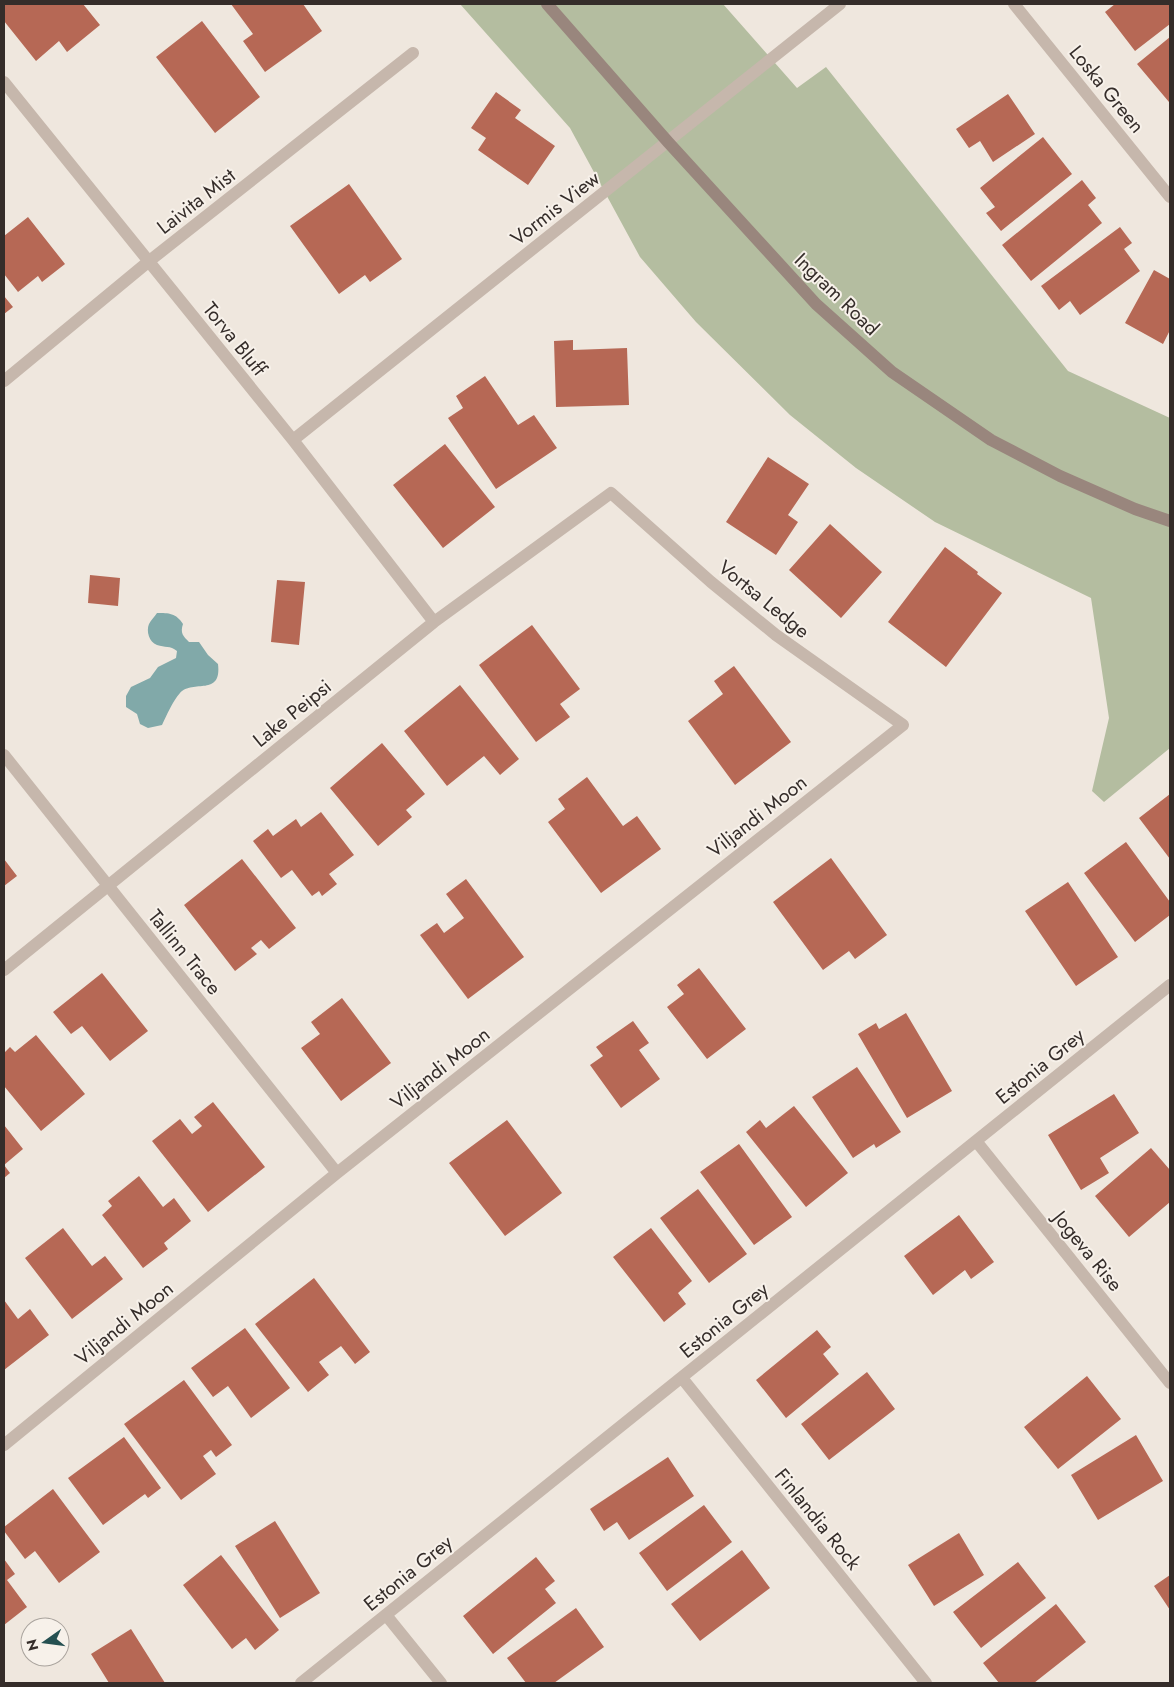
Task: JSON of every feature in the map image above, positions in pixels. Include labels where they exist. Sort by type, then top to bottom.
[{"type":"street","name":"Ingram Road","points":[[547,4],[668,142],[816,304],[892,372],[991,440],[1077,483],[1135,509],[1170,521]]},
{"type":"street","name":"Vormis View","points":[[292,440],[840,4]]},
{"type":"street","name":"Loska Green","points":[[1014,4],[1170,198]]},
{"type":"street","name":"Laivita Mist","points":[[4,381],[148,262],[413,53]]},
{"type":"street","name":"Torva Bluff","points":[[4,82],[292,440],[434,622]]},
{"type":"street","name":"Lake Peipsi","points":[[4,970],[434,622],[610,493]]},
{"type":"street","name":"Vortsa Ledge","points":[[610,493],[711,582],[776,635],[903,725]]},
{"type":"street","name":"Viljandi Moon","points":[[4,1445],[338,1173],[903,725]]},
{"type":"street","name":"Tallinn Trace","points":[[4,755],[338,1173]]},
{"type":"street","name":"Estonia Grey","points":[[301,1683],[1170,985]]},
{"type":"street","name":"Jogeva Rise","points":[[976,1142],[1170,1384]]},
{"type":"street","name":"Finlandia Rock","points":[[682,1378],[926,1683]]},
{"type":"street","points":[[386,1615],[441,1683]]},
{"type":"green space","points":[[460,4],[723,4],[797,88],[826,67],[1068,371],[1170,418],[1170,748],[1104,802],[1092,791],[1109,718],[1091,598],[935,522],[856,468],[790,415],[696,322],[640,257],[570,128]]},
{"type":"water","points":[[157,613],[169,614],[178,618],[183,624],[182,632],[185,638],[189,642],[199,642],[208,655],[218,664],[218,674],[216,680],[211,684],[192,687],[180,693],[172,704],[162,725],[148,728],[140,724],[137,714],[126,707],[126,696],[131,687],[150,678],[158,667],[176,658],[177,651],[154,644],[149,636],[149,624]]},
{"type":"building","points":[[4,4],[83,4],[100,25],[67,52],[59,41],[36,61],[4,21]]},
{"type":"building","points":[[231,4],[303,4],[322,31],[265,72],[243,41],[253,34]]},
{"type":"building","points":[[1115,4],[1170,4],[1170,24],[1135,51],[1105,12]]},
{"type":"building","points":[[202,21],[260,97],[215,133],[156,57]]},
{"type":"building","points":[[1170,37],[1170,101],[1169,102],[1137,64]]},
{"type":"building","points":[[496,92],[521,110],[515,118],[555,146],[528,185],[478,150],[486,138],[471,128]]},
{"type":"building","points":[[1008,94],[1035,134],[993,162],[980,141],[969,148],[956,129]]},
{"type":"building","points":[[1043,137],[1072,174],[1001,231],[986,213],[995,207],[980,188]]},
{"type":"building","points":[[1082,180],[1096,198],[1088,205],[1102,223],[1031,281],[1002,245]]},
{"type":"building","points":[[349,184],[402,259],[370,282],[365,275],[339,294],[290,226]]},
{"type":"building","points":[[28,217],[65,264],[42,282],[38,276],[18,292],[4,274],[4,236]]},
{"type":"building","points":[[1120,227],[1132,243],[1124,249],[1140,271],[1080,315],[1070,301],[1059,310],[1041,286]]},
{"type":"building","points":[[1154,270],[1170,279],[1170,330],[1163,344],[1125,323]]},
{"type":"building","points":[[4,296],[13,307],[4,314]]},
{"type":"building","points":[[573,340],[573,350],[627,348],[629,405],[556,407],[554,341]]},
{"type":"building","points":[[485,376],[518,425],[534,415],[557,448],[496,489],[448,418],[463,408],[456,396]]},
{"type":"building","points":[[445,444],[495,507],[443,548],[393,485]]},
{"type":"building","points":[[768,457],[809,484],[788,515],[798,522],[776,555],[726,522]]},
{"type":"building","points":[[830,524],[882,572],[841,618],[789,570]]},
{"type":"building","points":[[945,547],[1002,593],[946,667],[888,622]]},
{"type":"building","points":[[90,575],[120,578],[118,606],[88,603]]},
{"type":"building","points":[[277,580],[305,582],[299,645],[271,642]]},
{"type":"building","points":[[532,625],[580,689],[560,704],[570,717],[536,742],[479,665]]},
{"type":"building","points":[[734,666],[791,742],[735,785],[688,721],[723,694],[714,681]]},
{"type":"building","points":[[460,685],[519,759],[500,775],[484,756],[447,786],[404,731]]},
{"type":"building","points":[[382,743],[425,794],[406,810],[412,817],[378,846],[330,788]]},
{"type":"building","points":[[587,777],[623,826],[637,816],[661,849],[601,893],[548,822],[565,809],[558,799]]},
{"type":"building","points":[[1170,794],[1170,859],[1139,818]]},
{"type":"building","points":[[321,812],[354,855],[329,874],[337,884],[322,896],[319,891],[312,896],[292,870],[281,878],[253,841],[268,829],[273,836],[296,819],[301,827]]},
{"type":"building","points":[[1126,842],[1170,902],[1170,915],[1135,942],[1084,873]]},
{"type":"building","points":[[831,858],[887,935],[855,959],[849,951],[823,970],[773,902]]},
{"type":"building","points":[[4,859],[17,876],[4,886]]},
{"type":"building","points":[[242,859],[296,928],[269,949],[261,940],[251,948],[257,954],[235,971],[184,905]]},
{"type":"building","points":[[466,879],[524,957],[468,999],[420,935],[437,923],[444,933],[464,918],[446,894]]},
{"type":"building","points":[[1068,882],[1118,957],[1076,986],[1025,911]]},
{"type":"building","points":[[699,968],[746,1029],[707,1059],[667,1007],[684,994],[677,985]]},
{"type":"building","points":[[102,973],[148,1031],[110,1061],[82,1026],[71,1034],[53,1012]]},
{"type":"building","points":[[342,998],[391,1063],[341,1101],[301,1048],[320,1034],[311,1022]]},
{"type":"building","points":[[906,1013],[952,1091],[907,1118],[858,1034],[876,1023],[879,1029]]},
{"type":"building","points":[[633,1021],[649,1043],[639,1050],[660,1079],[621,1108],[590,1065],[603,1056],[596,1047]]},
{"type":"building","points":[[36,1035],[85,1094],[41,1131],[4,1086],[4,1053],[10,1047],[15,1052]]},
{"type":"building","points":[[857,1067],[901,1132],[876,1148],[874,1144],[853,1158],[812,1097]]},
{"type":"building","points":[[1114,1094],[1139,1133],[1100,1158],[1109,1173],[1081,1190],[1048,1135]]},
{"type":"building","points":[[213,1102],[265,1167],[208,1212],[152,1141],[180,1119],[192,1134],[202,1126],[194,1117]]},
{"type":"building","points":[[794,1106],[848,1173],[806,1207],[746,1132],[760,1120],[766,1128]]},
{"type":"building","points":[[507,1120],[562,1193],[505,1236],[449,1163]]},
{"type":"building","points":[[4,1125],[23,1149],[4,1165]]},
{"type":"building","points":[[739,1144],[792,1217],[754,1245],[700,1172]]},
{"type":"building","points":[[1151,1148],[1170,1170],[1170,1202],[1129,1237],[1095,1196]]},
{"type":"building","points":[[4,1165],[10,1173],[4,1178]]},
{"type":"building","points":[[139,1176],[163,1207],[174,1198],[191,1221],[164,1243],[168,1249],[143,1268],[102,1215],[112,1206],[108,1201]]},
{"type":"building","points":[[698,1189],[747,1254],[709,1283],[660,1218]]},
{"type":"building","points":[[959,1215],[994,1262],[971,1279],[965,1270],[933,1295],[904,1256]]},
{"type":"building","points":[[63,1228],[92,1266],[105,1256],[123,1279],[72,1319],[25,1258]]},
{"type":"building","points":[[651,1228],[692,1281],[678,1293],[686,1304],[664,1322],[613,1257]]},
{"type":"building","points":[[314,1278],[370,1352],[355,1364],[341,1346],[319,1362],[329,1375],[308,1392],[255,1324]]},
{"type":"building","points":[[4,1300],[18,1319],[30,1309],[49,1335],[4,1370]]},
{"type":"building","points":[[245,1328],[290,1388],[251,1418],[228,1386],[213,1397],[191,1368]]},
{"type":"building","points":[[817,1330],[831,1347],[823,1354],[839,1374],[786,1418],[756,1380]]},
{"type":"building","points":[[867,1372],[895,1409],[829,1460],[801,1424]]},
{"type":"building","points":[[1087,1376],[1121,1419],[1058,1469],[1024,1427]]},
{"type":"building","points":[[184,1380],[232,1445],[216,1457],[211,1450],[203,1456],[216,1474],[181,1500],[124,1424]]},
{"type":"building","points":[[1136,1435],[1163,1481],[1098,1520],[1071,1475]]},
{"type":"building","points":[[124,1437],[161,1488],[148,1498],[145,1494],[103,1525],[68,1478]]},
{"type":"building","points":[[668,1457],[694,1496],[629,1540],[617,1522],[604,1531],[590,1509]]},
{"type":"building","points":[[53,1489],[100,1552],[59,1583],[35,1551],[25,1559],[4,1531],[4,1527]]},
{"type":"building","points":[[704,1505],[732,1542],[667,1591],[639,1553]]},
{"type":"building","points":[[275,1521],[320,1593],[280,1618],[235,1546]]},
{"type":"building","points":[[959,1533],[984,1575],[934,1606],[908,1565]]},
{"type":"building","points":[[742,1550],[770,1588],[700,1641],[671,1604]]},
{"type":"building","points":[[221,1555],[279,1630],[255,1650],[246,1638],[232,1649],[183,1585]]},
{"type":"building","points":[[536,1557],[555,1581],[545,1589],[556,1603],[493,1654],[463,1616]]},
{"type":"building","points":[[4,1559],[15,1574],[7,1580],[27,1607],[4,1625]]},
{"type":"building","points":[[1018,1562],[1046,1598],[981,1648],[953,1612]]},
{"type":"building","points":[[1170,1575],[1170,1610],[1154,1586]]},
{"type":"building","points":[[1056,1604],[1086,1642],[1034,1683],[999,1683],[983,1663]]},
{"type":"building","points":[[576,1608],[604,1647],[554,1683],[526,1683],[507,1658]]},
{"type":"building","points":[[131,1629],[165,1683],[109,1683],[91,1654]]}]
